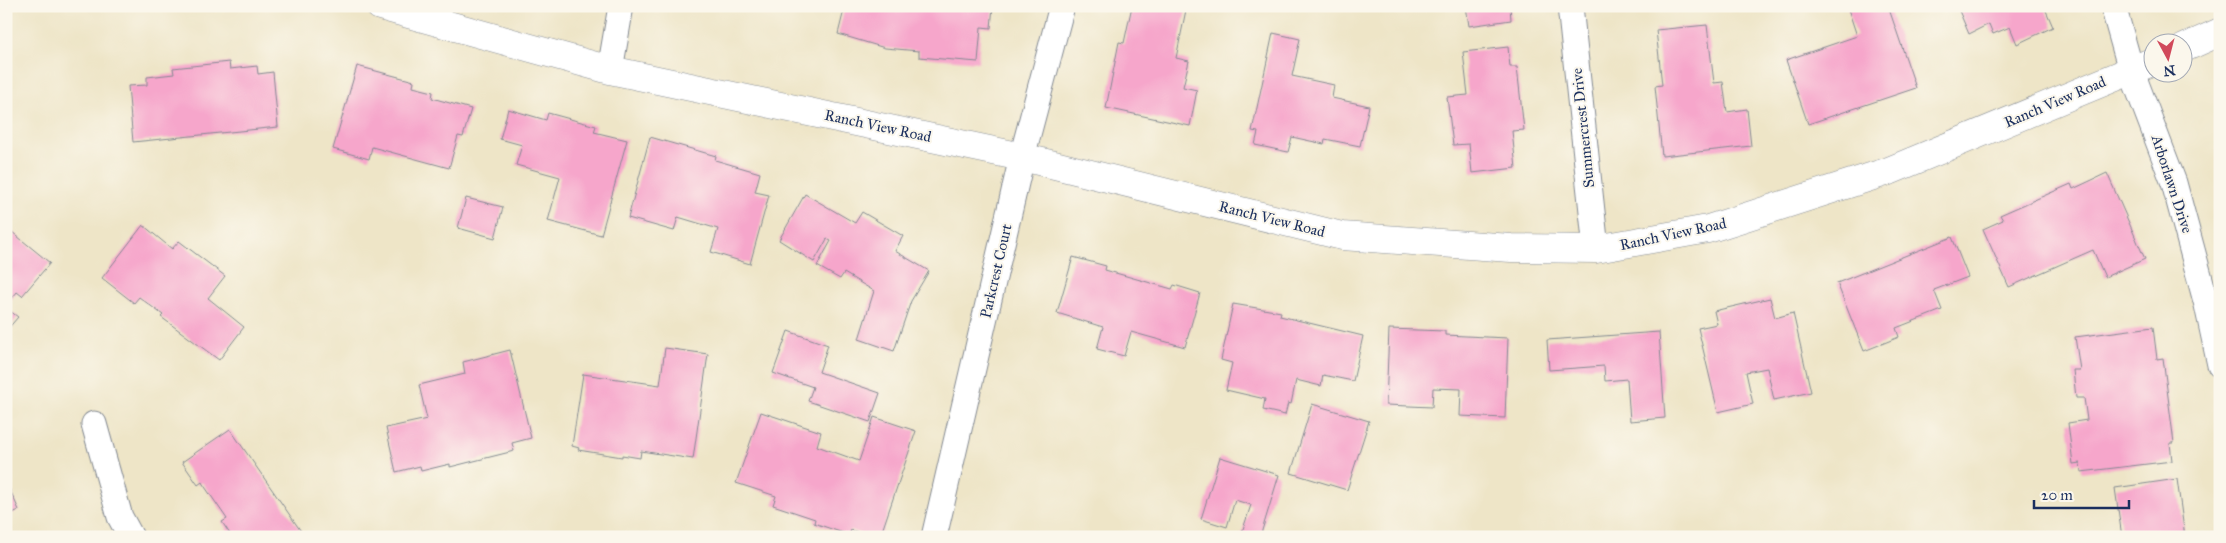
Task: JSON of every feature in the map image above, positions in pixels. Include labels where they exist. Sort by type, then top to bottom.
[{"type":"street","name":"Ranch View Road","points":[[380,6],[610,70],[1022,157],[1342,236],[1511,248],[1596,249],[1708,229],[1889,171],[2142,65]]},
{"type":"street","points":[[610,70],[621,6]]},
{"type":"street","name":"Parkcrest Court","points":[[934,537],[1022,157],[1062,6]]},
{"type":"street","name":"Summercrest Drive","points":[[1570,6],[1596,249]]},
{"type":"street","name":"Arborlawn Drive","points":[[2113,6],[2142,65],[2208,305],[2220,365]]},
{"type":"street","points":[[2194,44],[2220,32]]},
{"type":"street","points":[[94,424],[120,517],[131,537]]},
{"type":"building","points":[[845,6],[888,6],[917,10],[917,6],[993,6],[991,28],[981,27],[978,62],[919,57],[919,51],[885,48],[838,34]]},
{"type":"building","points":[[1132,6],[1165,6],[1186,10],[1176,58],[1189,61],[1183,87],[1197,90],[1190,126],[1106,108],[1119,42],[1124,43]]},
{"type":"building","points":[[1466,6],[1510,6],[1511,20],[1469,26]]},
{"type":"building","points":[[1847,6],[1888,6],[1916,88],[1808,124],[1786,60],[1857,36]]},
{"type":"building","points":[[1957,6],[2044,6],[2053,27],[2017,44],[2010,27],[1993,34],[1989,24],[1969,34]]},
{"type":"building","points":[[1707,25],[1714,83],[1723,82],[1727,112],[1747,109],[1751,146],[1662,156],[1655,86],[1662,85],[1656,30]]},
{"type":"building","points":[[1273,33],[1300,39],[1292,76],[1334,85],[1332,98],[1369,106],[1360,146],[1325,139],[1324,144],[1292,137],[1288,152],[1255,145],[1258,132],[1252,131]]},
{"type":"building","points":[[1508,47],[1510,67],[1517,67],[1524,130],[1512,131],[1516,168],[1472,173],[1469,144],[1453,145],[1447,97],[1468,95],[1463,52]]},
{"type":"building","points":[[229,62],[230,69],[257,66],[258,74],[273,72],[278,127],[133,142],[128,86],[147,85],[147,77],[174,74],[173,68]]},
{"type":"building","points":[[357,66],[414,81],[413,87],[433,92],[432,98],[471,109],[463,137],[458,136],[449,168],[372,147],[369,159],[333,149]]},
{"type":"building","points":[[508,109],[546,120],[548,113],[596,126],[594,132],[627,140],[601,235],[548,221],[560,177],[516,165],[522,145],[500,139]]},
{"type":"building","points":[[650,137],[716,156],[715,160],[760,173],[755,192],[769,195],[750,264],[711,252],[718,229],[678,217],[674,231],[628,218]]},
{"type":"building","points":[[2107,173],[2145,259],[2105,277],[2093,250],[2009,287],[1983,229],[2003,220],[2000,215],[2071,184],[2073,189]]},
{"type":"building","points":[[805,194],[855,223],[862,212],[903,236],[895,251],[929,271],[911,301],[894,351],[859,339],[874,291],[844,273],[840,279],[817,266],[831,241],[827,239],[814,262],[779,240]]},
{"type":"building","points":[[466,198],[503,207],[495,238],[458,228]]},
{"type":"building","points":[[143,225],[172,249],[179,241],[225,276],[208,298],[244,327],[219,360],[161,317],[163,315],[139,297],[134,303],[102,278]]},
{"type":"building","points":[[6,227],[50,263],[22,296],[17,292],[6,306]]},
{"type":"building","points":[[1952,237],[1968,277],[1934,290],[1942,310],[1896,328],[1899,337],[1864,351],[1837,283]]},
{"type":"building","points":[[1073,257],[1106,266],[1105,270],[1172,289],[1174,285],[1200,293],[1185,347],[1131,332],[1124,356],[1097,349],[1103,327],[1057,313]]},
{"type":"building","points":[[1770,298],[1775,318],[1793,313],[1811,392],[1774,400],[1767,368],[1746,372],[1753,404],[1718,412],[1698,328],[1717,324],[1714,311]]},
{"type":"building","points":[[1233,304],[1281,312],[1280,316],[1363,336],[1353,381],[1323,375],[1321,386],[1296,380],[1291,404],[1288,403],[1285,415],[1263,410],[1265,399],[1226,390],[1232,363],[1221,360]]},
{"type":"building","points":[[6,308],[18,317],[6,331]]},
{"type":"building","points":[[2153,327],[2157,359],[2163,358],[2174,443],[2170,443],[2172,461],[2081,472],[2080,463],[2073,464],[2068,423],[2087,420],[2084,398],[2076,398],[2073,370],[2080,370],[2075,337]]},
{"type":"building","points":[[1389,329],[1445,331],[1445,335],[1508,338],[1505,418],[1460,416],[1461,389],[1433,388],[1432,407],[1386,405]]},
{"type":"building","points":[[788,331],[828,345],[819,372],[880,393],[870,422],[808,401],[813,387],[773,373]]},
{"type":"building","points":[[1659,332],[1665,418],[1630,421],[1627,379],[1605,381],[1604,366],[1549,370],[1547,340]]},
{"type":"building","points":[[665,348],[708,354],[693,459],[641,451],[640,458],[622,455],[622,457],[578,450],[579,448],[572,446],[583,374],[660,385]]},
{"type":"building","points":[[510,350],[531,438],[512,443],[514,451],[450,467],[450,464],[421,471],[420,466],[396,472],[386,428],[427,419],[419,385],[465,374],[463,362]]},
{"type":"building","points":[[1312,404],[1369,421],[1347,490],[1291,473]]},
{"type":"building","points":[[761,412],[821,432],[817,446],[859,461],[874,417],[916,431],[880,537],[870,537],[851,530],[849,535],[814,523],[815,519],[773,505],[776,496],[736,483]]},
{"type":"building","points":[[230,429],[305,537],[232,537],[222,522],[227,519],[202,482],[198,485],[182,462]]},
{"type":"building","points":[[1220,457],[1279,475],[1260,537],[1241,535],[1251,505],[1235,500],[1227,527],[1201,519]]},
{"type":"building","points":[[2177,479],[2185,537],[2122,537],[2115,488]]},
{"type":"building","points":[[6,481],[19,510],[6,516]]}]
